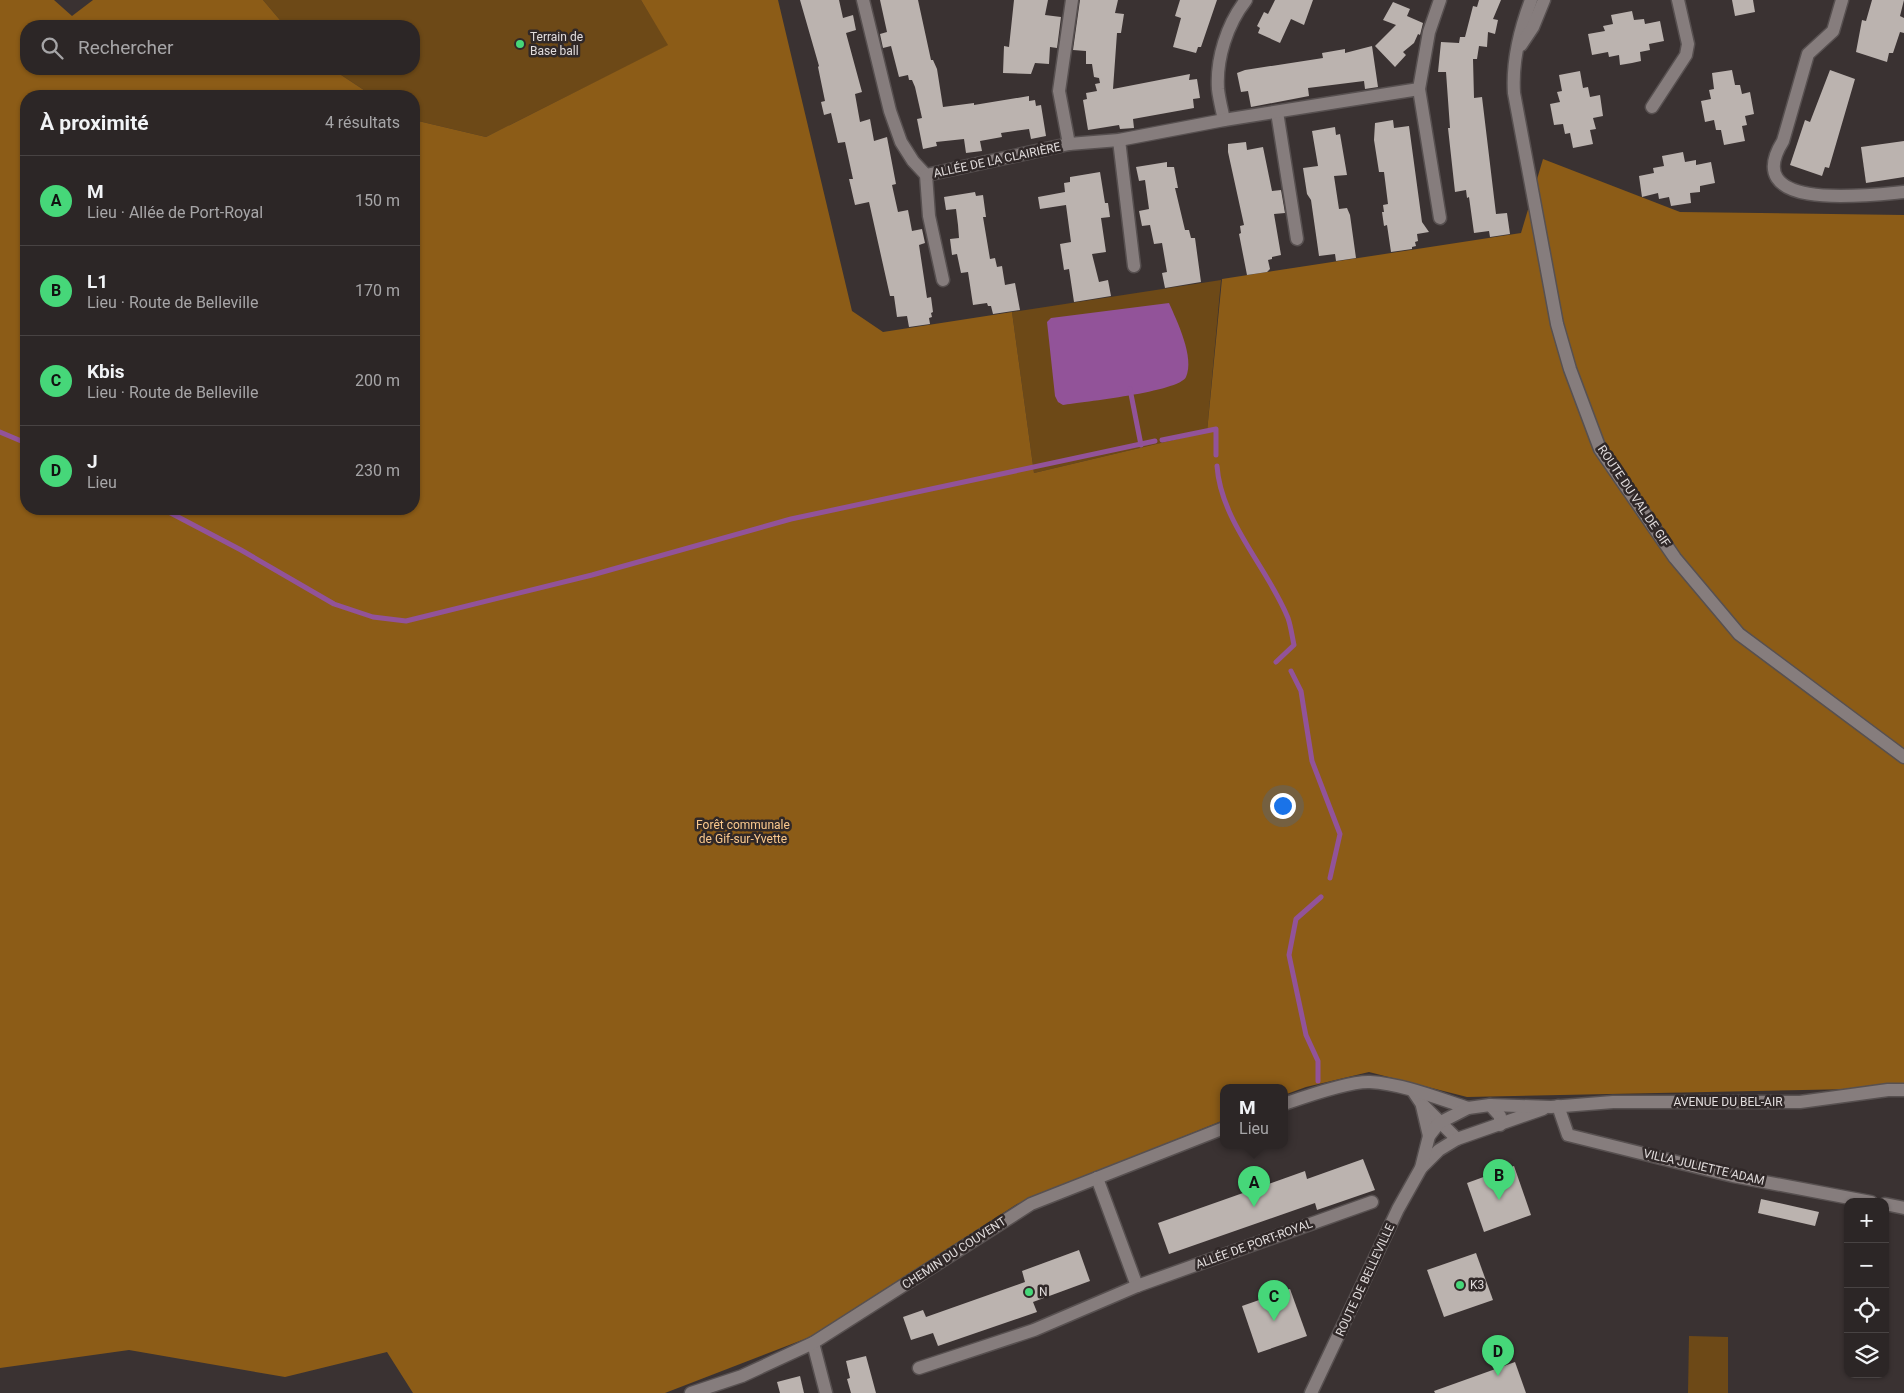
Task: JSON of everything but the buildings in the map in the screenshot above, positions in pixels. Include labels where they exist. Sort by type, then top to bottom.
[{"type":"street","name":"ALLÉE DE LA CLAIRIÈRE","points":[[863,0],[888,102],[901,142],[913,161],[926,175],[929,216],[943,280]]},
{"type":"street","name":"ALLÉE DE LA CLAIRIÈRE","points":[[1069,144],[1059,91],[1072,0]]},
{"type":"street","points":[[1224,120],[1218,88],[1223,44],[1236,12],[1246,0]]},
{"type":"street","points":[[1440,0],[1429,32],[1419,89],[1440,218]]},
{"type":"street","name":"ROUTE DU VAL DE GIF","points":[[1531,0],[1522,23],[1514,72],[1514,93],[1557,324],[1570,369],[1600,449],[1675,558],[1739,634],[1904,757]]},
{"type":"street","name":"ROUTE DU VAL DE GIF","points":[[1518,49],[1533,27],[1544,0]]},
{"type":"street","points":[[1652,107],[1686,55],[1688,44],[1678,0]]},
{"type":"street","points":[[1842,0],[1832,31],[1808,54],[1783,141],[1776,152],[1774,167],[1778,178],[1788,188],[1804,194],[1872,197],[1904,192]]},
{"type":"street","name":"ALLÉE DE LA CLAIRIÈRE","points":[[926,175],[1069,144],[1119,140],[1224,120],[1419,89]]},
{"type":"street","points":[[1278,112],[1297,239]]},
{"type":"street","points":[[1119,140],[1134,266]]},
{"type":"street","points":[[1288,1103],[1311,1094],[1369,1082],[1414,1091],[1468,1108]]},
{"type":"street","name":"AVENUE DU BEL-AIR","points":[[1554,1106],[1613,1102],[1800,1102],[1888,1090],[1904,1090]]},
{"type":"street","points":[[1414,1091],[1421,1103],[1457,1139]]},
{"type":"street","points":[[1421,1103],[1429,1136]]},
{"type":"street","points":[[1490,1105],[1500,1116],[1500,1125]]},
{"type":"street","name":"ROUTE DE BELLEVILLE","points":[[1311,1393],[1398,1209],[1421,1168],[1429,1136],[1439,1123],[1468,1108],[1490,1105],[1554,1106]]},
{"type":"street","name":"ROUTE DE BELLEVILLE","points":[[1421,1168],[1439,1150],[1457,1139],[1554,1106]]},
{"type":"street","name":"VILLA JULIETTE ADAM","points":[[1554,1106],[1568,1135],[1733,1176],[1850,1198]]},
{"type":"street","name":"CHEMIN DU COUVENT","points":[[691,1393],[742,1376],[813,1343],[1031,1204],[1220,1130]]},
{"type":"street","points":[[1097,1178],[1137,1286]]},
{"type":"street","name":"ALLÉE DE PORT-ROYAL","points":[[919,1368],[1034,1330],[1137,1286],[1372,1202]]},
{"type":"street","points":[[1889,1205],[1904,1208]]},
{"type":"street","points":[[813,1343],[826,1393]]},
{"type":"shaded area","name":"Terrain de Base ball","points":[[263,0],[641,0],[669,45],[486,137],[420,121],[420,90],[364,90],[341,75],[420,75],[420,20],[280,20]]},
{"type":"shaded area","points":[[1221,280],[1207,432],[1034,473],[1012,312]]},
{"type":"shaded area","points":[[1169,303],[1187,350],[1188,369],[1186,377],[1179,382],[1149,392],[1063,405],[1058,402],[1055,396],[1047,322],[1051,318]]},
{"type":"shaded area","points":[[1689,1336],[1728,1337],[1728,1393],[1688,1393]]},
{"type":"green space","name":"Forêt communale de Gif-sur-Yvette","points":[[0,0],[54,0],[72,16],[93,0],[263,0],[280,20],[20,20],[20,75],[341,75],[364,90],[20,90],[20,515],[420,515],[420,121],[486,137],[668,45],[641,0],[778,0],[852,311],[883,332],[1012,312],[1034,473],[1207,432],[1222,279],[1521,233],[1543,159],[1680,212],[1904,215],[1904,1088],[1467,1097],[1369,1072],[1306,1087],[1288,1094],[1288,1084],[1220,1084],[1220,1122],[1017,1204],[810,1337],[665,1393],[413,1393],[387,1352],[285,1377],[129,1350],[0,1368]]},
{"type":"waterway","points":[[1130,389],[1141,445]]},
{"type":"waterway","points":[[1162,440],[1216,429],[1216,455]]},
{"type":"waterway","points":[[0,432],[20,440]]},
{"type":"waterway","points":[[174,515],[241,550],[334,604],[373,617],[406,621],[592,575],[791,519],[1155,441]]},
{"type":"waterway","points":[[1217,466],[1220,487],[1236,526],[1269,581],[1289,621],[1294,645],[1276,662]]},
{"type":"waterway","points":[[1291,671],[1301,691],[1312,761],[1340,834],[1330,878]]},
{"type":"waterway","points":[[1318,1081],[1318,1061],[1306,1035],[1289,955],[1296,919],[1321,897]]},
{"type":"place","name":"Terrain de Base ball","points":[[520,44]]},
{"type":"place","name":"L1","points":[[1499,1200]]},
{"type":"place","name":"M","points":[[1254,1207]]},
{"type":"place","name":"K3","points":[[1460,1285]]},
{"type":"place","name":"N","points":[[1029,1292]]},
{"type":"place","name":"Kbis","points":[[1274,1321]]},
{"type":"place","name":"J","points":[[1498,1376]]}]
